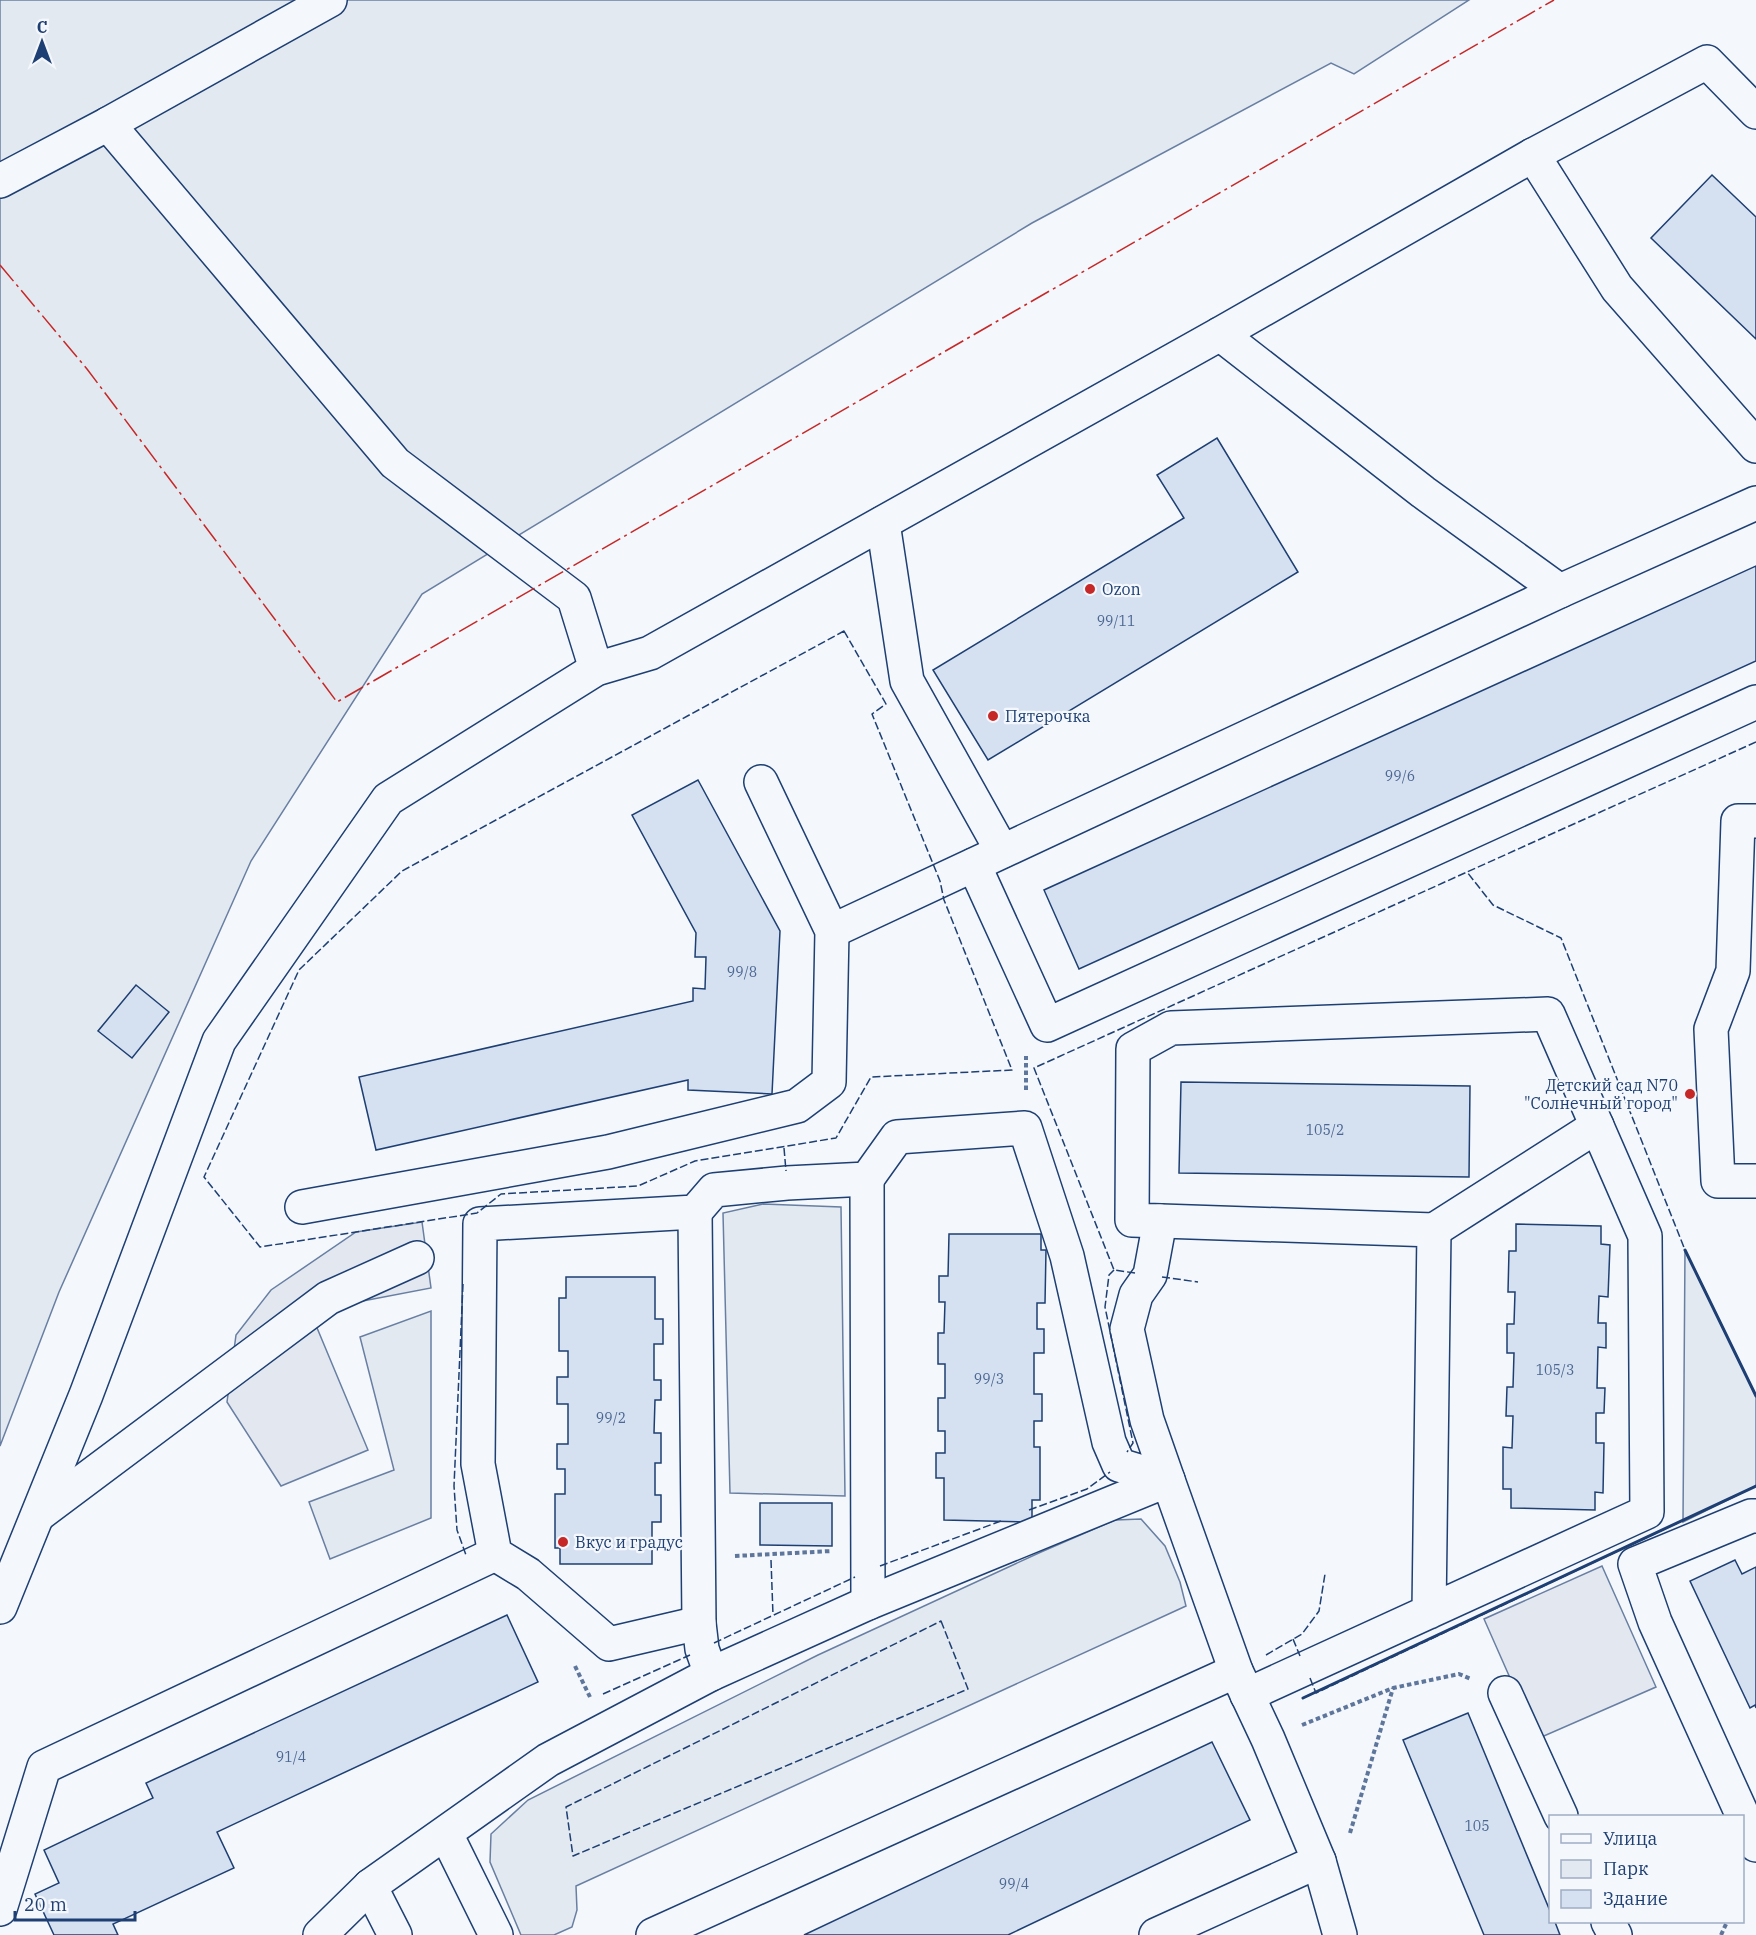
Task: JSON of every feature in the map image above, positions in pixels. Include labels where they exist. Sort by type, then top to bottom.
[{"type":"street","points":[[0,181],[108,124],[330,0]]},
{"type":"street","points":[[0,1607],[86,1395],[219,1041],[388,799],[596,669],[650,653],[1220,334],[1533,155],[1707,62],[1756,112]]},
{"type":"street","points":[[108,124],[395,462],[574,598],[596,669]]},
{"type":"street","points":[[1533,155],[1617,288],[1756,446]]},
{"type":"street","points":[[1220,334],[1423,492],[1560,591]]},
{"type":"street","points":[[832,931],[1560,591],[1756,504]]},
{"type":"street","points":[[883,523],[907,681],[988,858],[1047,1026],[1756,702]]},
{"type":"street","points":[[303,1207],[608,1152],[796,1106],[829,1082],[832,931],[761,783]]},
{"type":"street","points":[[1756,821],[1738,821],[1733,971],[1711,1029],[1718,1181],[1756,1181]]},
{"type":"street","points":[[653,1935],[1241,1683],[1429,1612],[1647,1512],[1645,1236],[1597,1126],[1548,1014],[1171,1028],[1133,1049],[1132,1220],[1434,1230],[1597,1126]]},
{"type":"street","points":[[868,1603],[867,1179],[897,1137],[1025,1128],[1067,1256],[1109,1442],[1119,1465],[1168,1480]]},
{"type":"street","points":[[711,1674],[702,1649],[699,1623],[695,1212],[714,1190],[786,1183],[867,1179]]},
{"type":"street","points":[[695,1212],[480,1224],[478,1464],[495,1554],[528,1574],[609,1644],[699,1623]]},
{"type":"street","points":[[1160,1221],[1150,1275],[1136,1295],[1127,1329],[1147,1420],[1241,1683],[1268,1739],[1319,1861],[1340,1935]]},
{"type":"street","points":[[1429,1612],[1434,1230]]},
{"type":"street","points":[[38,1515],[328,1298],[417,1258]]},
{"type":"street","points":[[320,1935],[370,1886],[548,1760],[711,1674],[868,1603],[1168,1480]]},
{"type":"street","points":[[1742,1815],[1655,1622],[1635,1564],[1751,1516],[1756,1516]]},
{"type":"street","points":[[0,1910],[44,1767],[495,1554]]},
{"type":"street","points":[[1505,1693],[1561,1815]]},
{"type":"street","points":[[1744,1819],[1756,1845]]},
{"type":"street","points":[[446,1833],[496,1935]]},
{"type":"street","points":[[1156,1935],[1319,1861]]},
{"type":"street","points":[[370,1886],[395,1935]]},
{"type":"path","points":[[1025,1058],[1027,1076]]},
{"type":"path","points":[[698,1558],[869,1550]]},
{"type":"path","points":[[1268,1739],[1393,1688],[1460,1674],[1505,1693]]},
{"type":"path","points":[[1347,1842],[1393,1688]]},
{"type":"green space","points":[[0,0],[1469,0],[1354,74],[1331,63],[1032,223],[422,594],[251,861],[59,1292],[0,1446]]},
{"type":"green space","points":[[763,1204],[841,1207],[845,1496],[730,1493],[723,1213]]},
{"type":"green space","points":[[1685,1250],[1756,1396],[1756,1486],[1683,1522]]},
{"type":"green space","points":[[431,1311],[431,1518],[330,1559],[309,1502],[394,1470],[360,1337]]},
{"type":"green space","points":[[1141,1519],[1165,1546],[1180,1582],[1186,1606],[576,1886],[577,1910],[572,1927],[554,1935],[521,1935],[490,1862],[491,1834],[528,1800],[818,1655],[1041,1552],[1115,1520]]},
{"type":"shaded area","points":[[422,1222],[431,1288],[342,1305],[315,1323],[368,1450],[281,1486],[227,1402],[236,1335],[271,1290],[356,1232]]},
{"type":"shaded area","points":[[1602,1566],[1656,1687],[1537,1739],[1484,1619]]},
{"type":"building","points":[[1712,175],[1756,217],[1756,339],[1651,238]]},
{"type":"building","points":[[1217,438],[1298,572],[988,760],[933,670],[1184,518],[1157,475]]},
{"type":"building","points":[[1756,566],[1756,661],[1079,969],[1044,890]]},
{"type":"building","points":[[698,780],[780,931],[772,1094],[688,1090],[688,1080],[376,1150],[359,1077],[693,1001],[693,988],[705,989],[706,957],[695,957],[696,933],[632,815]]},
{"type":"building","points":[[136,985],[169,1012],[132,1058],[98,1031]]},
{"type":"building","points":[[1181,1082],[1470,1086],[1469,1177],[1179,1173]]},
{"type":"building","points":[[1516,1224],[1601,1226],[1601,1244],[1610,1245],[1608,1297],[1599,1296],[1598,1323],[1606,1323],[1606,1348],[1598,1347],[1597,1388],[1605,1388],[1604,1413],[1596,1413],[1596,1443],[1604,1443],[1603,1493],[1595,1492],[1595,1510],[1511,1508],[1511,1489],[1503,1489],[1503,1447],[1512,1448],[1513,1416],[1506,1416],[1507,1387],[1513,1387],[1514,1353],[1507,1353],[1507,1324],[1514,1324],[1515,1292],[1508,1292],[1509,1251],[1516,1251]]},
{"type":"building","points":[[949,1234],[1041,1234],[1041,1250],[1046,1250],[1045,1303],[1037,1303],[1037,1329],[1044,1329],[1044,1353],[1034,1353],[1034,1394],[1042,1394],[1042,1421],[1034,1421],[1034,1447],[1040,1447],[1040,1500],[1032,1500],[1032,1522],[944,1520],[944,1478],[936,1478],[936,1453],[945,1453],[945,1431],[938,1431],[938,1398],[945,1398],[945,1364],[938,1364],[938,1333],[944,1333],[945,1302],[939,1302],[939,1276],[948,1276]]},
{"type":"building","points":[[566,1277],[655,1277],[655,1319],[663,1319],[663,1344],[654,1344],[654,1380],[661,1380],[661,1400],[655,1400],[654,1433],[661,1433],[661,1463],[655,1463],[655,1495],[661,1495],[661,1522],[652,1522],[652,1564],[560,1564],[560,1548],[555,1548],[555,1494],[565,1494],[565,1469],[557,1469],[557,1444],[568,1444],[568,1404],[557,1404],[557,1377],[568,1377],[568,1351],[559,1351],[559,1298],[566,1298]]},
{"type":"building","points":[[760,1503],[832,1503],[832,1546],[760,1545]]},
{"type":"building","points":[[1735,1560],[1742,1574],[1756,1567],[1756,1708],[1755,1705],[1750,1708],[1690,1581]]},
{"type":"building","points":[[507,1615],[538,1682],[217,1832],[234,1868],[113,1924],[118,1935],[54,1935],[35,1894],[59,1883],[44,1850],[153,1798],[146,1783]]},
{"type":"building","points":[[1468,1713],[1549,1909],[1549,1923],[1555,1923],[1560,1935],[1484,1935],[1403,1740]]},
{"type":"building","points":[[1212,1742],[1250,1820],[1008,1935],[804,1935]]},
{"type":"fence","points":[[844,631],[886,704],[872,714],[940,881],[944,900],[1012,1070],[871,1077],[836,1138],[695,1161],[638,1186],[501,1194],[477,1213],[260,1247],[204,1177],[299,970],[402,871],[844,631]]},
{"type":"fence","points":[[1756,742],[1467,872],[1493,905],[1561,938],[1685,1250],[1756,1396]]},
{"type":"fence","points":[[1135,1273],[1114,1270],[1034,1068],[1467,872]]},
{"type":"fence","points":[[784,1148],[786,1171]]},
{"type":"fence","points":[[1114,1270],[1109,1275],[1105,1307],[1133,1443],[1127,1452]]},
{"type":"fence","points":[[1162,1277],[1198,1282]]},
{"type":"fence","points":[[463,1284],[454,1486],[457,1530],[466,1555]]},
{"type":"fence","points":[[1029,1510],[1087,1489],[1110,1472]]},
{"type":"fence","points":[[1310,1678],[1316,1693],[1756,1486]]},
{"type":"fence","points":[[880,1566],[1001,1521]]},
{"type":"fence","points":[[771,1560],[773,1615]]},
{"type":"fence","points":[[1266,1655],[1302,1634],[1319,1611],[1325,1574]]},
{"type":"fence","points":[[714,1643],[855,1577]]},
{"type":"fence","points":[[941,1621],[968,1689],[573,1856],[566,1807],[941,1621]]},
{"type":"fence","points":[[1293,1639],[1300,1656]]},
{"type":"fence","points":[[603,1694],[690,1655]]},
{"type":"wall","points":[[1685,1250],[1756,1396]]},
{"type":"wall","points":[[1303,1698],[1756,1486]]},
{"type":"power","points":[[0,265],[87,369],[337,702],[1554,0]]},
{"type":"place","name":"Ozon","points":[[1090,589]]},
{"type":"place","name":"Пятерочка","points":[[993,716]]},
{"type":"place","name":"Детский сад N70 \"Солнечный город\"","points":[[1690,1094]]},
{"type":"place","name":"Вкус и градус","points":[[563,1542]]}]
